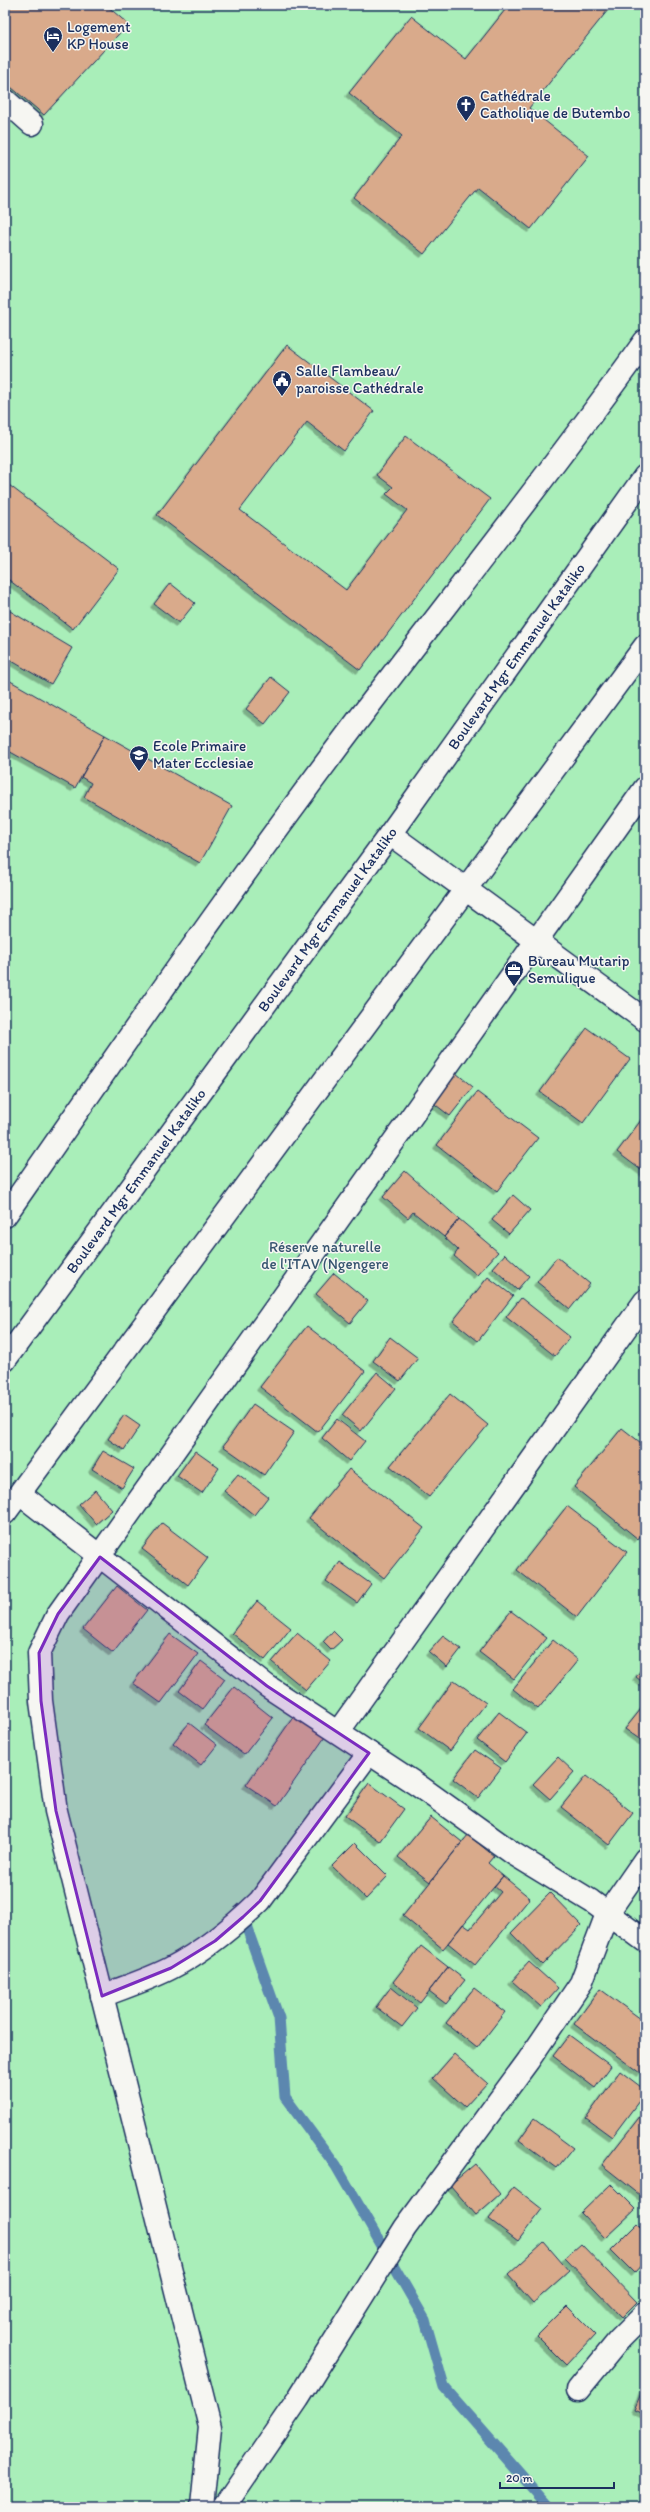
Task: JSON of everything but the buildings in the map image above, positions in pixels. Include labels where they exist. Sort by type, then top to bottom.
[{"type":"street","points":[[5,100],[32,124]]},
{"type":"street","points":[[5,1216],[184,958],[349,733],[569,447],[645,341]]},
{"type":"street","name":"Boulevard Mgr Emmanuel Kataliko","points":[[5,1360],[390,834],[645,476]]},
{"type":"street","points":[[5,1513],[645,646]]},
{"type":"street","points":[[202,2507],[210,2427],[56,1811],[41,1701],[39,1653],[58,1614],[100,1557],[645,788]]},
{"type":"street","points":[[390,834],[645,1020]]},
{"type":"street","points":[[338,1732],[645,1302]]},
{"type":"street","points":[[20,1494],[267,1686],[369,1753],[514,1854],[591,1900],[607,1914],[645,1941]]},
{"type":"street","points":[[102,1996],[170,1968],[215,1941],[244,1917],[260,1901],[369,1753]]},
{"type":"street","points":[[224,2507],[298,2399],[405,2228],[528,2061],[581,1983],[607,1914],[645,1859]]},
{"type":"street","points":[[578,2390],[619,2340],[645,2314]]},
{"type":"highlighted area","points":[[100,1557],[267,1686],[369,1753],[260,1901],[243,1917],[215,1941],[171,1968],[102,1996],[56,1811],[41,1701],[39,1653],[58,1614]]},
{"type":"green space","name":"Réserve naturelle de l'ITAV (Ngengere","points":[[5,5],[645,5],[645,2507],[5,2507]]},
{"type":"waterway","points":[[243,1917],[279,2018],[285,2097],[336,2166],[425,2320],[444,2387],[549,2507]]},
{"type":"place","name":"Logement KP House","points":[[53,53]]},
{"type":"place","name":"Cathédrale Catholique de Butembo","points":[[466,122]]},
{"type":"place","name":"Salle Flambeau/ paroisse Cathédrale","points":[[282,397]]},
{"type":"place","name":"Ecole Primaire Mater Ecclesiae","points":[[139,772]]},
{"type":"place","name":"Bureau Mutarip Semulique","points":[[514,987]]}]
